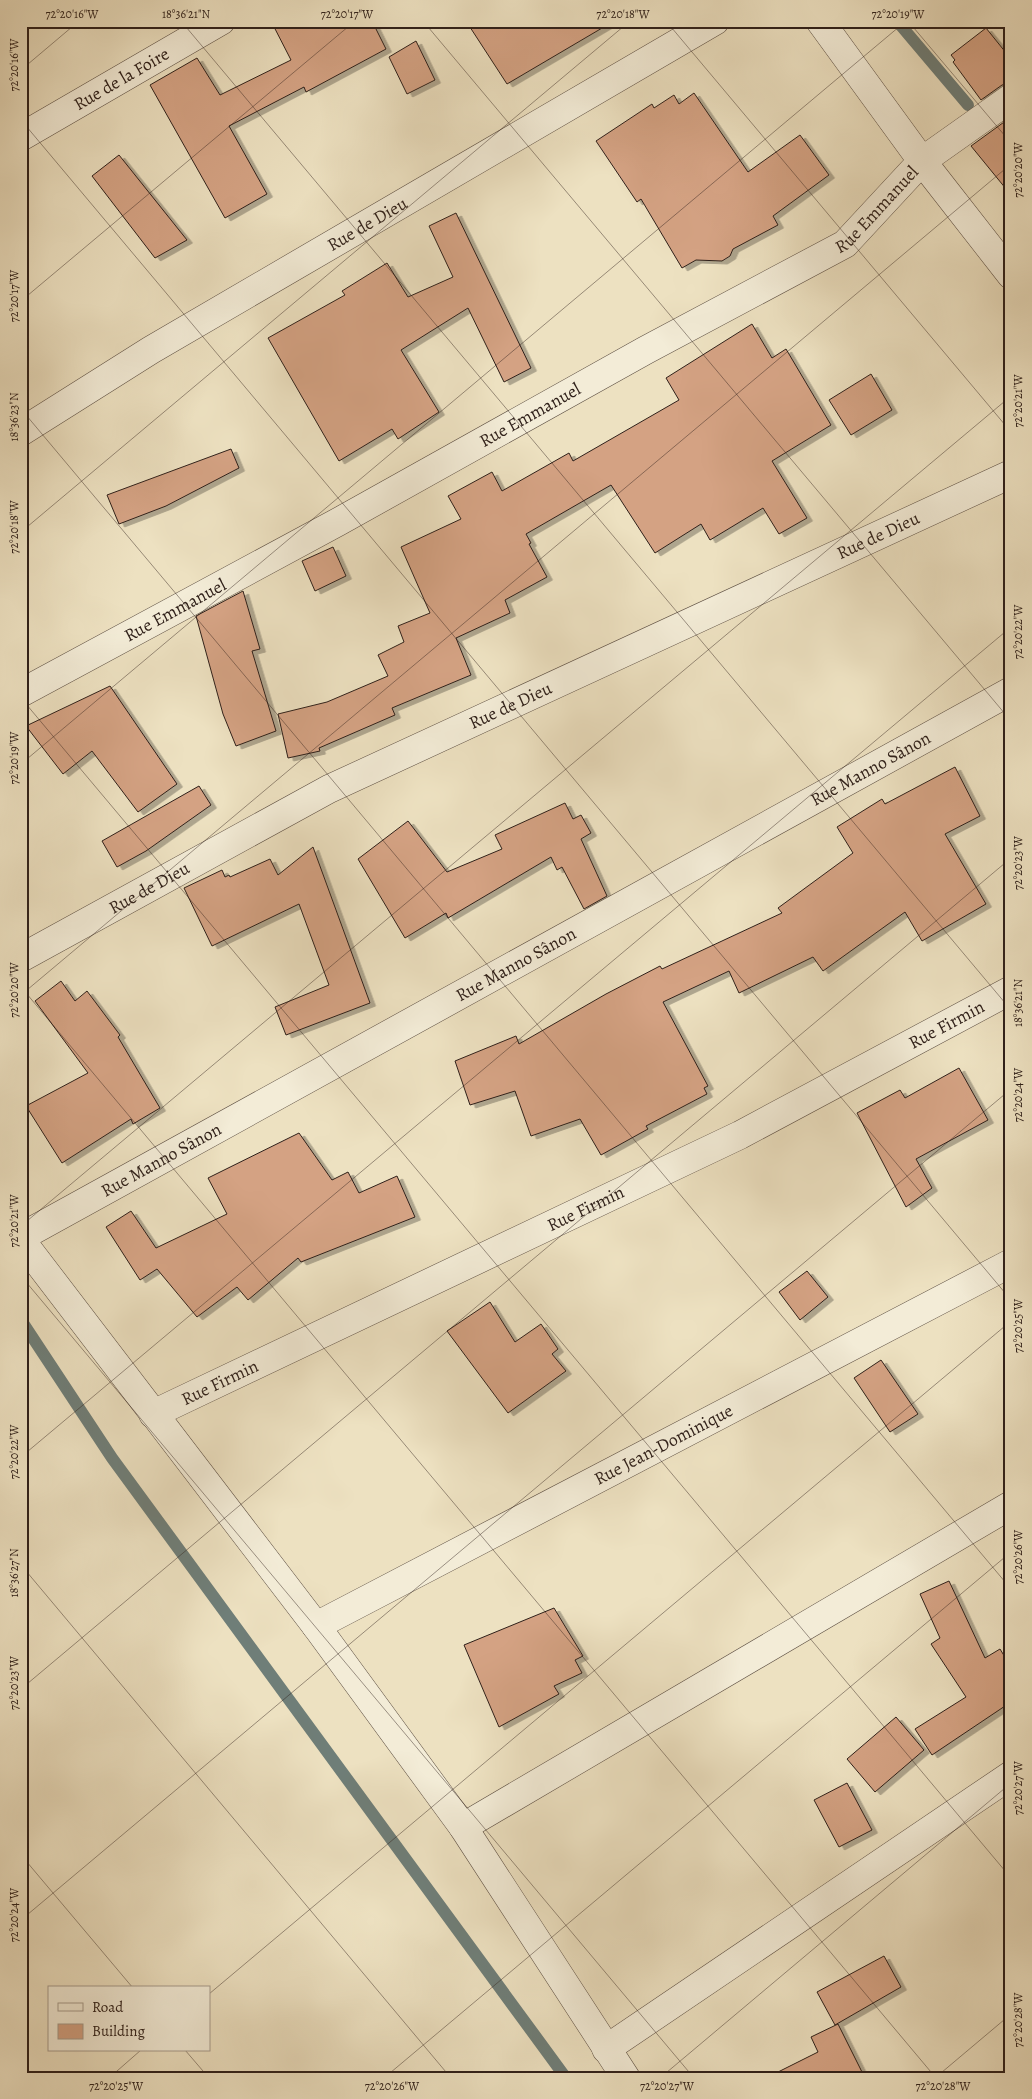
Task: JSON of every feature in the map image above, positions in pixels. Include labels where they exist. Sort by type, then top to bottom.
[{"type":"street","name":"Rue de la Foire","points":[[21,137],[221,21]]},
{"type":"street","name":"Rue de Dieu","points":[[21,432],[151,350],[715,21]]},
{"type":"street","points":[[820,21],[922,161],[1011,274]]},
{"type":"street","name":"Rue Emmanuel","points":[[21,693],[338,522],[646,350],[845,244],[922,161],[1011,98]]},
{"type":"street","name":"Rue de Dieu","points":[[21,958],[329,789],[1011,474]]},
{"type":"street","name":"Rue Manno Sânon","points":[[21,1239],[1011,691]]},
{"type":"street","name":"Rue Firmin","points":[[153,1414],[740,1135],[1011,990]]},
{"type":"street","points":[[21,1239],[316,1626],[463,1827],[626,2078]]},
{"type":"street","name":"Rue Jean-Dominique","points":[[316,1626],[1011,1262]]},
{"type":"street","points":[[463,1827],[1011,1505]]},
{"type":"street","points":[[606,2049],[1011,1775]]},
{"type":"building","points":[[271,21],[372,21],[386,49],[306,92],[304,87],[229,126],[267,194],[225,218],[150,85],[197,58],[220,95],[291,60]]},
{"type":"building","points":[[466,21],[614,21],[507,84]]},
{"type":"building","points":[[986,28],[1011,59],[1011,83],[1002,85],[981,100],[953,62],[955,60],[951,55]]},
{"type":"building","points":[[416,41],[435,80],[407,94],[389,57]]},
{"type":"building","points":[[694,93],[748,172],[800,135],[829,175],[773,216],[778,225],[733,249],[730,256],[722,261],[696,260],[682,268],[641,199],[637,202],[596,141],[652,104],[654,108],[674,95],[679,104]]},
{"type":"building","points":[[1011,117],[1011,195],[971,146]]},
{"type":"building","points":[[119,155],[187,240],[155,258],[92,176]]},
{"type":"building","points":[[456,213],[531,368],[504,382],[468,308],[401,350],[439,412],[398,439],[392,429],[339,461],[268,338],[345,295],[342,291],[387,263],[408,297],[453,277],[429,226]]},
{"type":"building","points":[[752,324],[772,358],[786,349],[831,425],[772,461],[807,518],[779,534],[763,508],[710,540],[701,524],[655,553],[611,485],[526,534],[531,543],[529,544],[547,577],[505,600],[510,613],[456,638],[471,675],[392,708],[395,715],[319,748],[320,751],[288,758],[278,714],[327,702],[388,676],[378,655],[404,642],[398,626],[430,613],[401,547],[461,519],[448,496],[492,472],[502,491],[569,453],[573,461],[679,400],[666,378]]},
{"type":"building","points":[[871,374],[892,410],[851,435],[829,400]]},
{"type":"building","points":[[231,449],[239,468],[166,506],[119,524],[107,495]]},
{"type":"building","points":[[333,547],[346,576],[315,591],[302,561]]},
{"type":"building","points":[[243,591],[260,649],[252,651],[276,731],[236,746],[223,714],[196,616]]},
{"type":"building","points":[[110,686],[177,784],[138,812],[92,751],[63,774],[26,726]]},
{"type":"building","points":[[955,767],[980,816],[945,834],[986,904],[922,941],[905,912],[823,971],[813,957],[739,993],[729,971],[663,1002],[708,1086],[704,1088],[707,1094],[646,1126],[648,1129],[601,1155],[580,1119],[531,1136],[515,1091],[470,1105],[455,1061],[516,1036],[519,1044],[606,994],[660,966],[662,969],[782,913],[778,908],[853,853],[837,827],[882,799],[885,804]]},
{"type":"building","points":[[199,786],[211,805],[146,851],[117,867],[102,841]]},
{"type":"building","points":[[565,803],[573,819],[581,815],[591,833],[581,839],[607,896],[584,909],[562,867],[557,870],[551,857],[448,918],[446,913],[405,938],[358,859],[408,821],[447,872],[502,849],[495,835]]},
{"type":"building","points":[[313,847],[370,1003],[286,1035],[275,1007],[329,985],[299,904],[212,946],[184,888],[222,870],[225,877],[229,875],[230,877],[270,859],[278,875]]},
{"type":"building","points":[[61,981],[75,1001],[87,991],[120,1035],[118,1037],[160,1108],[133,1124],[131,1119],[62,1163],[26,1106],[88,1073],[35,1001]]},
{"type":"building","points":[[959,1068],[988,1120],[916,1159],[932,1188],[906,1207],[857,1113],[900,1090],[905,1098]]},
{"type":"building","points":[[299,1133],[332,1180],[348,1172],[359,1193],[397,1176],[415,1217],[301,1262],[298,1258],[248,1300],[237,1287],[197,1317],[157,1269],[140,1280],[106,1227],[131,1211],[156,1248],[227,1214],[208,1178]]},
{"type":"building","points":[[807,1271],[828,1297],[800,1320],[779,1292]]},
{"type":"building","points":[[490,1302],[515,1342],[541,1324],[558,1349],[552,1354],[566,1371],[508,1413],[447,1331]]},
{"type":"building","points":[[881,1360],[918,1414],[890,1432],[854,1378]]},
{"type":"building","points":[[949,1581],[985,1658],[1000,1649],[1011,1667],[1011,1702],[932,1755],[915,1729],[966,1697],[931,1644],[940,1638],[920,1594]]},
{"type":"building","points":[[554,1608],[583,1656],[575,1660],[582,1673],[554,1686],[559,1694],[499,1727],[464,1645]]},
{"type":"building","points":[[896,1717],[924,1750],[875,1792],[847,1759]]},
{"type":"building","points":[[847,1783],[872,1830],[839,1847],[814,1800]]},
{"type":"building","points":[[884,1956],[901,1987],[835,2025],[817,1992]]},
{"type":"building","points":[[838,2024],[865,2078],[766,2078],[818,2052],[811,2037]]},
{"type":"waterway","points":[[897,21],[968,105]]},
{"type":"waterway","points":[[21,1320],[112,1458],[566,2078]]}]
